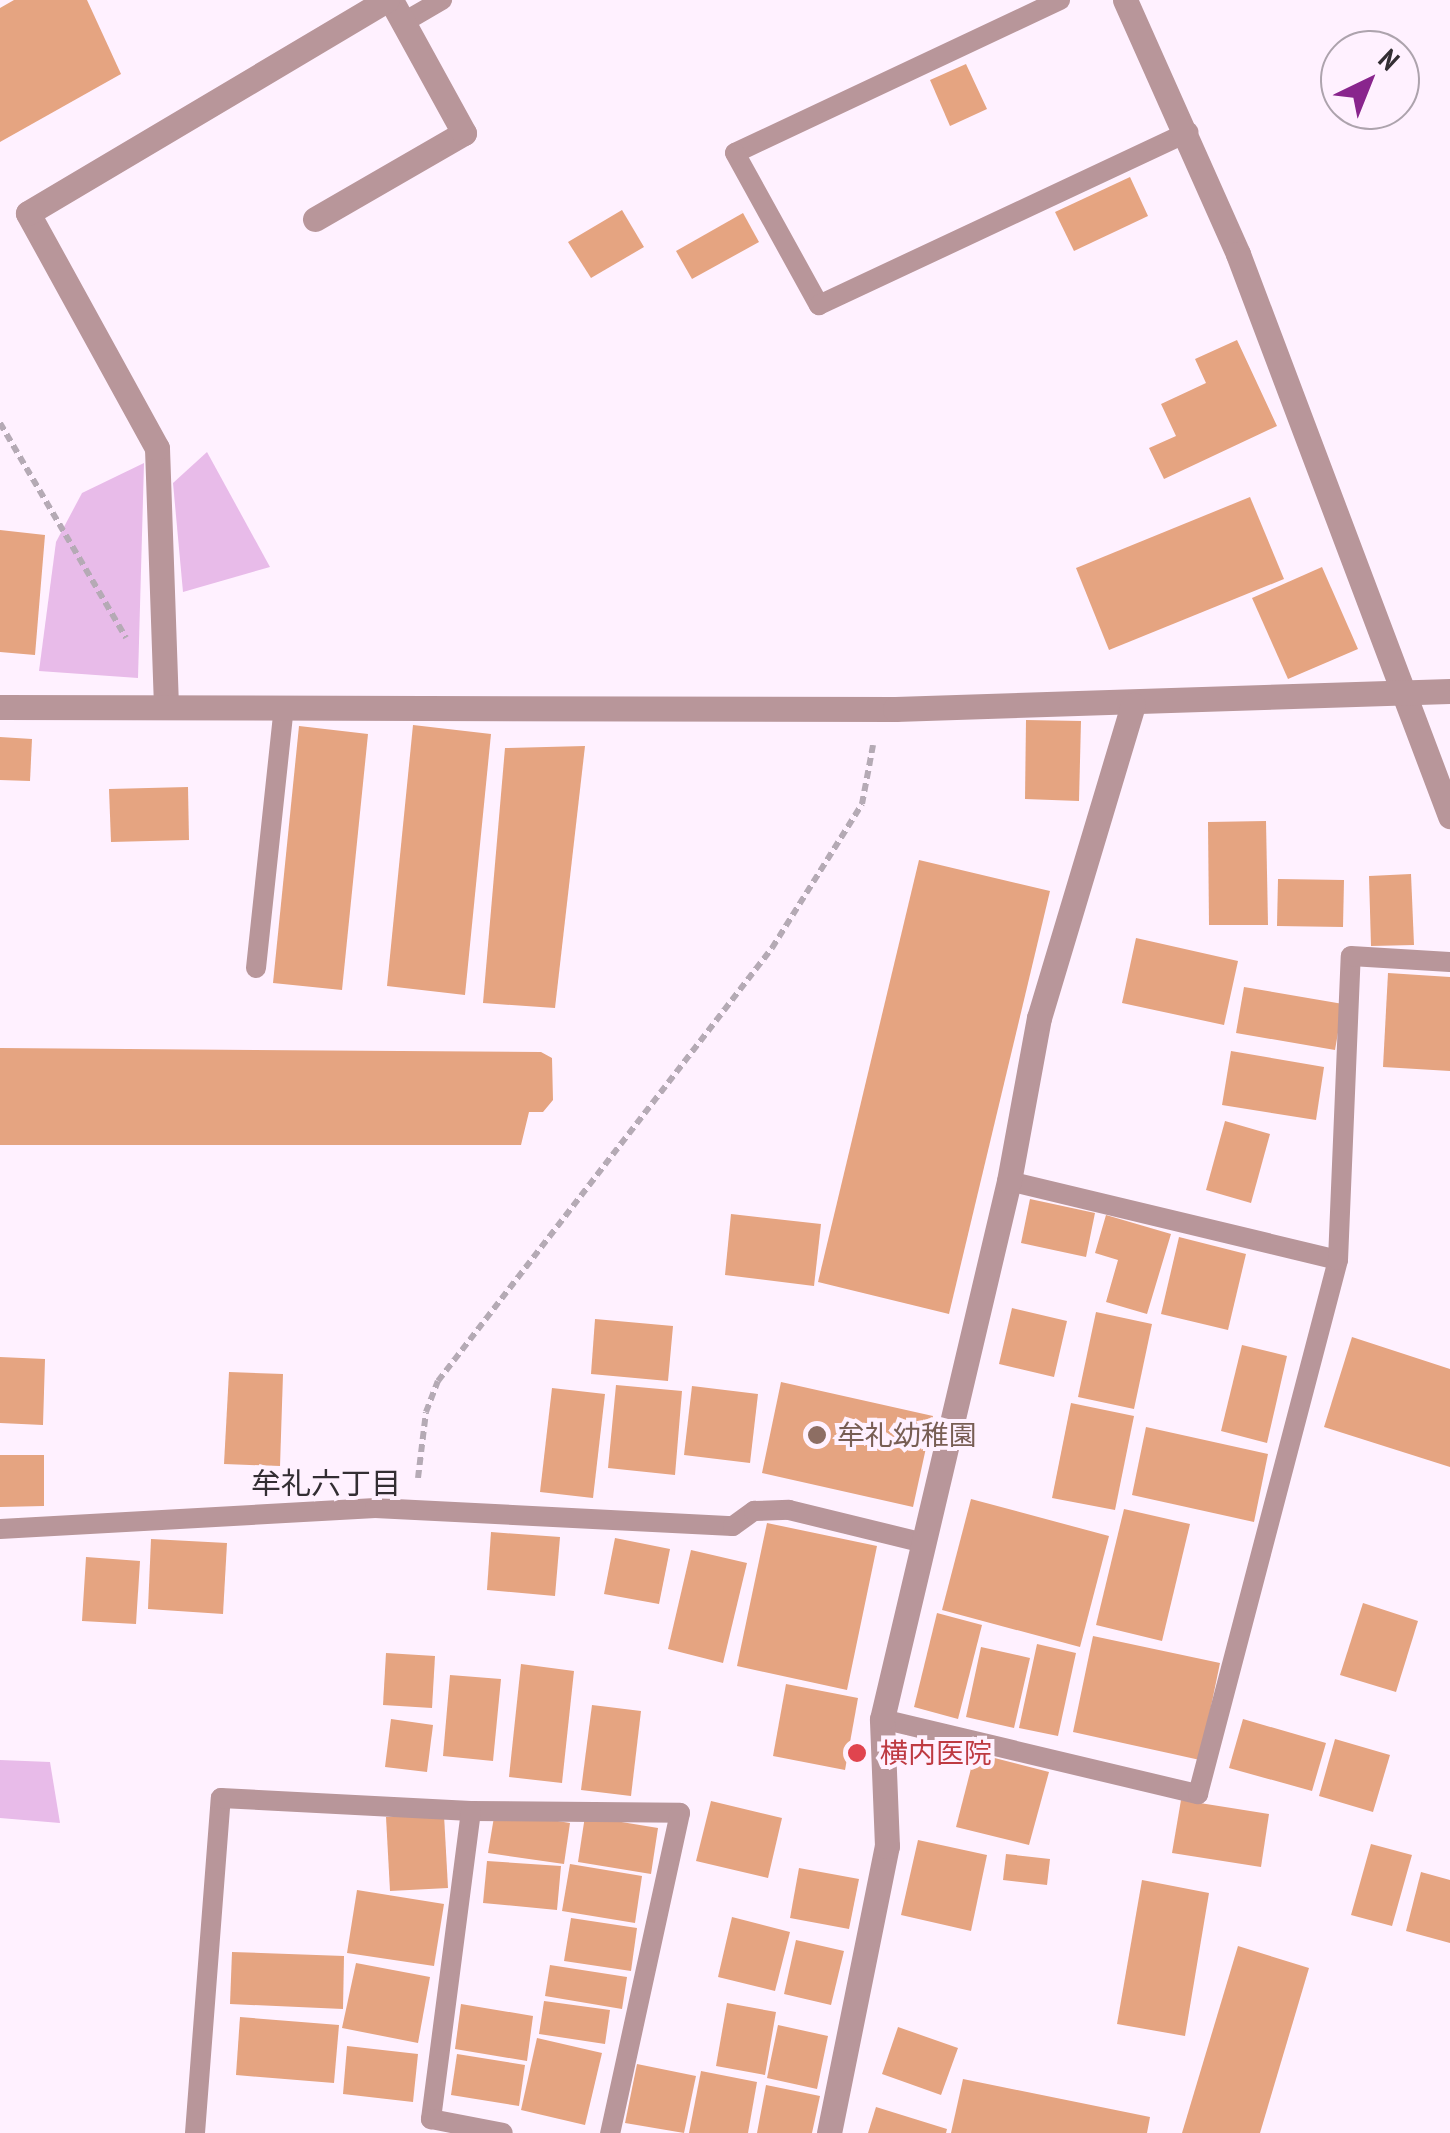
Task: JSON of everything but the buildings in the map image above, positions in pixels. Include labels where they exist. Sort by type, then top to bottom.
[{"type":"street","points":[[1125,0],[1189,132],[1450,816]]},
{"type":"street","points":[[166,706],[157,448],[28,213],[394,7],[464,134],[315,219]]},
{"type":"street","points":[[0,708],[876,709],[1404,698],[1450,691]]},
{"type":"street","points":[[829,2133],[887,1846],[882,1720],[1010,1182],[1039,1018],[1133,705]]},
{"type":"lane","points":[[394,7],[442,0]]},
{"type":"lane","points":[[1060,0],[735,154],[818,305],[1189,132]]},
{"type":"lane","points":[[256,968],[284,707]]},
{"type":"lane","points":[[882,1720],[1198,1794],[1338,1260],[1351,956],[1450,962]]},
{"type":"lane","points":[[1010,1182],[1338,1260]]},
{"type":"lane","points":[[0,1529],[418,1510],[696,1527],[732,1526],[754,1511],[789,1510],[924,1543]]},
{"type":"lane","points":[[194,2133],[221,1798],[471,1810],[680,1813],[610,2133]]},
{"type":"lane","points":[[471,1810],[431,2119],[503,2133]]},
{"type":"path","points":[[0,423],[166,706]]},
{"type":"path","points":[[418,1510],[418,1453],[438,1381],[822,876],[862,804],[876,709]]},
{"type":"shaded area","points":[[207,452],[270,567],[183,592],[173,483]]},
{"type":"shaded area","points":[[144,463],[138,678],[39,671],[56,542],[82,493]]},
{"type":"shaded area","points":[[0,1760],[50,1762],[60,1823],[0,1818]]},
{"type":"place","name":"牟礼幼稚園","points":[[817,1435]]},
{"type":"place","name":"横内医院","points":[[857,1753]]},
{"type":"district","name":"牟礼六丁目","points":[[326,1483]]}]
